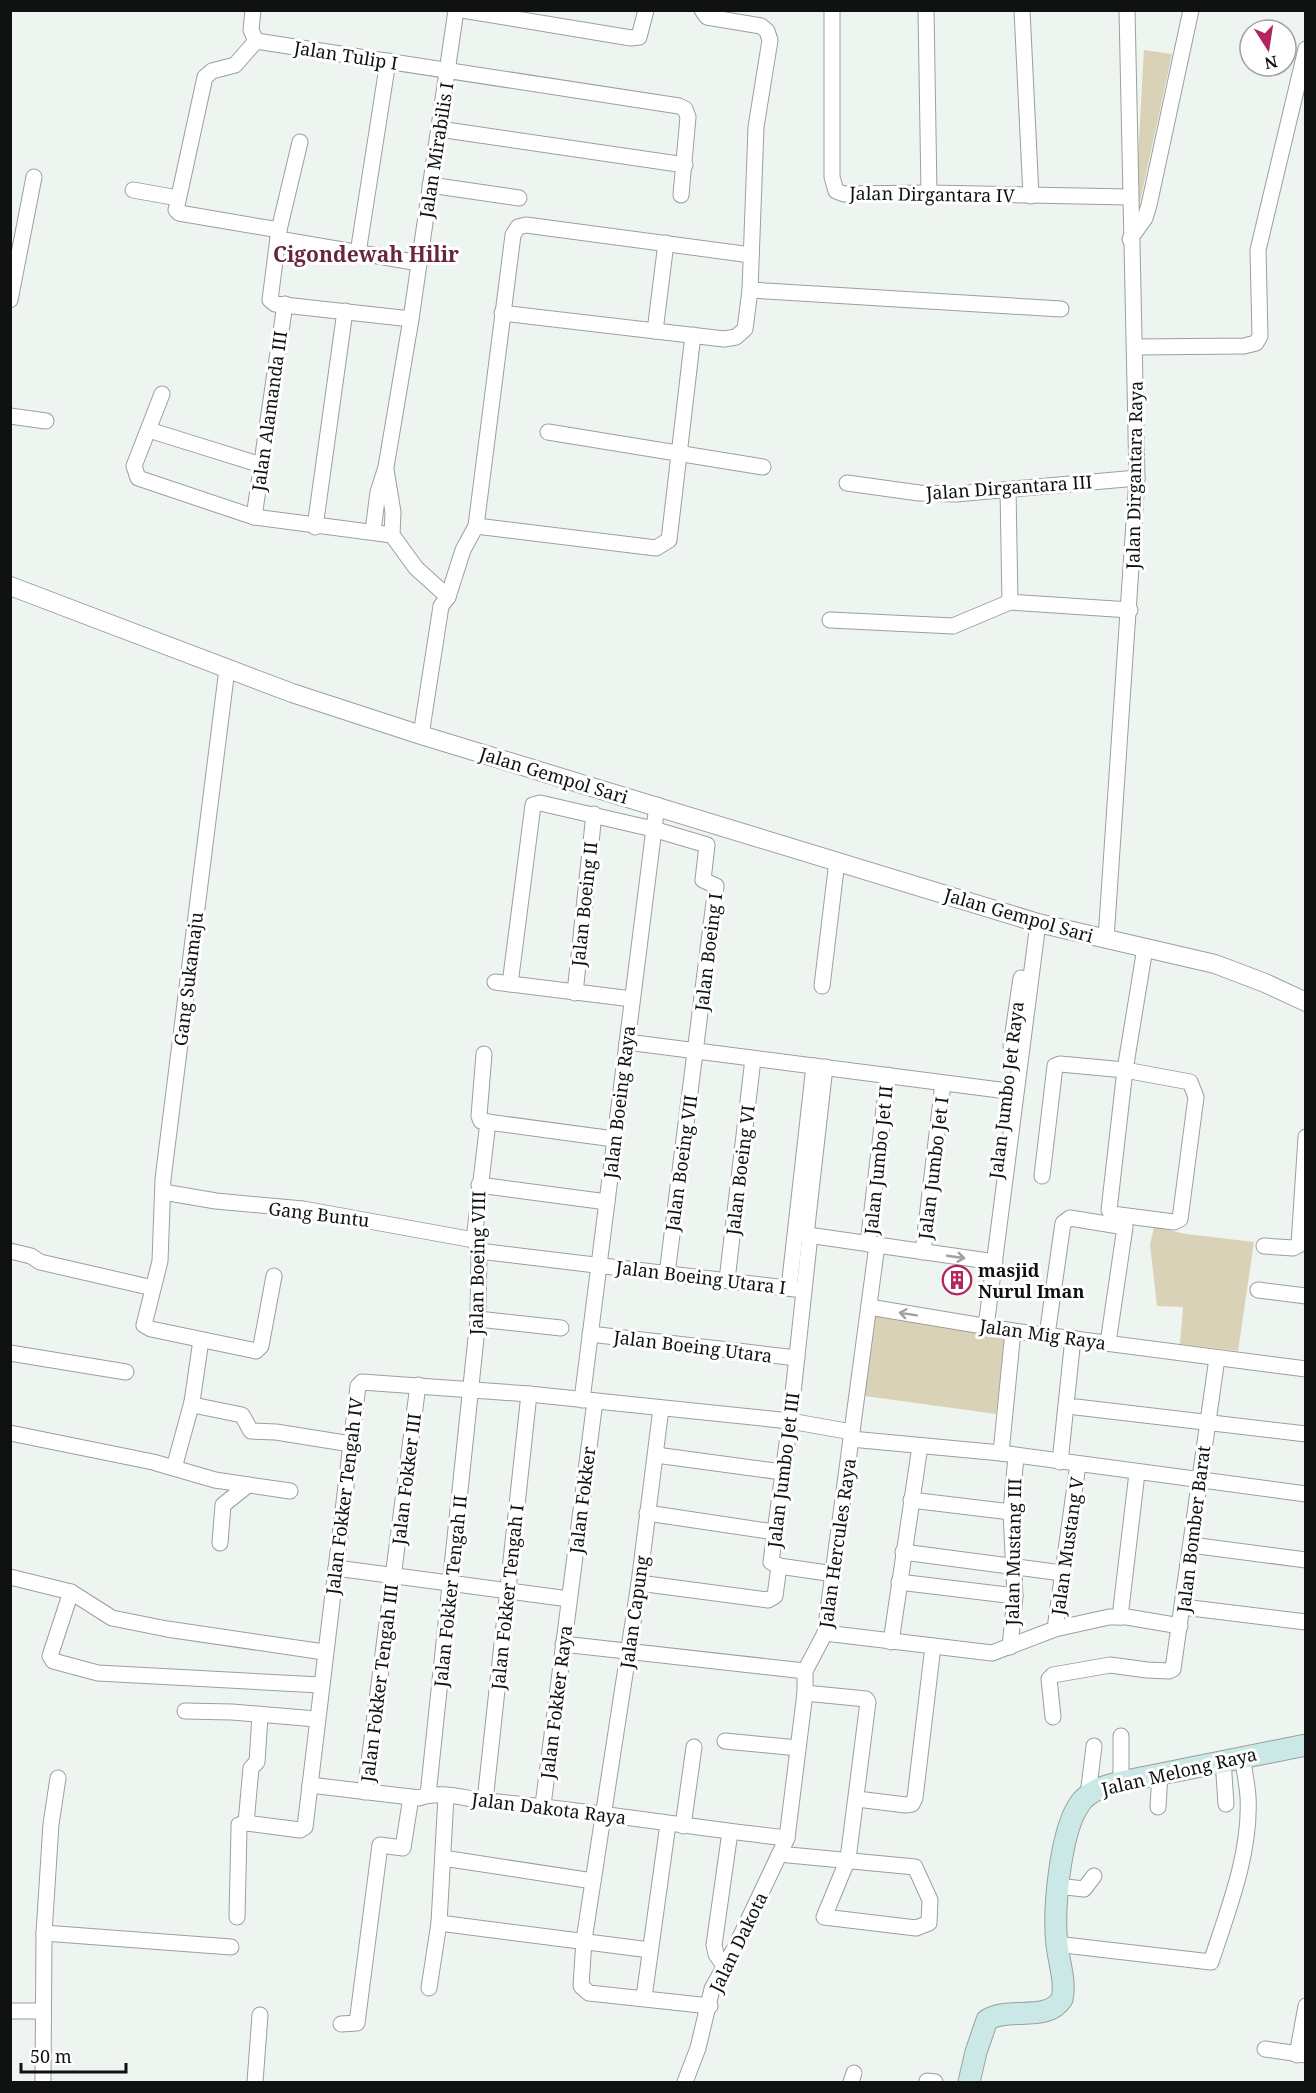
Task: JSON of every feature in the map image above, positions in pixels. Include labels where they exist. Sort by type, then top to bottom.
[{"type":"main road","name":"Jalan Melong Raya","points":[[969,2082],[975,2052],[987,2020],[1012,2013],[1043,2012],[1058,2006],[1064,1991],[1056,1944],[1055,1908],[1058,1886],[1073,1819],[1088,1796],[1099,1788],[1121,1782],[1305,1745]]},
{"type":"street","points":[[253,10],[254,36],[235,65],[212,71],[205,77],[176,208],[179,213],[358,253],[419,263]]},
{"type":"street","name":"Jalan Mirabilis I","points":[[373,531],[378,492],[386,467],[411,319],[456,10]]},
{"type":"street","points":[[462,10],[631,38],[639,37],[646,10]]},
{"type":"street","points":[[502,313],[724,339],[736,337],[745,329],[750,290],[756,127],[770,40],[767,31],[761,26],[707,17],[702,10]]},
{"type":"street","name":"Jalan Dirgantara IV","points":[[832,10],[832,177],[836,191],[844,194],[930,193],[1129,197]]},
{"type":"street","points":[[926,10],[930,193]]},
{"type":"street","name":"Jalan Dirgantara IV","points":[[1022,10],[1031,196]]},
{"type":"street","name":"Jalan Dirgantara Raya","points":[[1106,939],[1130,610],[1137,478],[1136,346],[1129,197],[1127,10]]},
{"type":"street","points":[[1130,239],[1145,218],[1149,205],[1191,10]]},
{"type":"street","name":"Jalan Tulip I","points":[[254,36],[388,61],[679,106],[686,110],[688,117],[681,195]]},
{"type":"street","points":[[1136,346],[1244,346],[1256,343],[1260,336],[1258,250],[1305,49]]},
{"type":"street","points":[[358,253],[388,61]]},
{"type":"street","points":[[439,129],[685,165]]},
{"type":"street","points":[[300,142],[278,235],[270,300],[274,304],[411,319]]},
{"type":"street","points":[[10,300],[33,177]]},
{"type":"street","points":[[430,185],[519,198]]},
{"type":"street","points":[[132,190],[178,198]]},
{"type":"street","points":[[426,737],[450,609],[448,597],[463,550],[476,526],[502,313],[513,235],[518,227],[526,225],[751,255]]},
{"type":"street","points":[[655,331],[666,243]]},
{"type":"street","points":[[750,290],[1061,309]]},
{"type":"street","name":"Jalan Alamanda III","points":[[254,517],[285,304]]},
{"type":"street","points":[[315,526],[345,311]]},
{"type":"street","points":[[476,526],[656,548],[663,546],[671,534],[693,335]]},
{"type":"street","points":[[162,394],[134,466],[138,478],[254,517],[392,535],[416,568],[448,597]]},
{"type":"street","points":[[10,416],[46,421]]},
{"type":"street","points":[[149,430],[261,465]]},
{"type":"street","points":[[548,432],[681,451],[763,467]]},
{"type":"street","name":"Jalan Mirabilis I","points":[[386,467],[393,512],[392,535]]},
{"type":"street","name":"Jalan Dirgantara III","points":[[847,483],[919,493],[957,494],[1137,478]]},
{"type":"street","points":[[1008,490],[1010,602]]},
{"type":"street","name":"Jalan Gempol Sari","points":[[10,586],[301,697],[426,737],[655,818],[837,861],[1034,921],[1215,964],[1305,1002]]},
{"type":"street","points":[[831,620],[953,626],[1010,602],[1130,610]]},
{"type":"street","name":"Gang Sukamaju","points":[[201,1340],[144,1325],[160,1262],[163,1192],[227,669]]},
{"type":"street","points":[[632,999],[502,983],[531,808],[540,802],[594,814],[655,818]]},
{"type":"street","name":"Jalan Boeing II","points":[[575,993],[594,814]]},
{"type":"street","name":"Jalan Boeing Raya","points":[[588,1400],[590,1330],[655,818]]},
{"type":"street","name":"Jalan Boeing I","points":[[655,818],[707,845],[703,880],[716,886],[696,1052]]},
{"type":"street","points":[[822,986],[837,861]]},
{"type":"street","name":"Jalan Jumbo Jet Raya","points":[[986,1327],[990,1261],[1010,1091],[1034,921]]},
{"type":"street","points":[[1042,1176],[1055,1066],[1060,1064],[1125,1070],[1190,1082],[1196,1096],[1178,1222],[1112,1214],[1109,1210],[1125,1070],[1145,948]]},
{"type":"street","points":[[627,1042],[1010,1091]]},
{"type":"street","name":"Jalan Boeing VII","points":[[667,1274],[696,1052]]},
{"type":"street","points":[[483,1054],[478,1116],[481,1121],[614,1139]]},
{"type":"street","name":"Jalan Boeing VI","points":[[727,1280],[753,1059]]},
{"type":"street","name":"Jalan Jumbo Jet III","points":[[639,1583],[768,1600],[775,1596],[779,1566],[771,1562],[797,1354],[796,1289],[804,1235],[820,1067]]},
{"type":"street","name":"Jalan Jumbo Jet II","points":[[873,1245],[888,1075]]},
{"type":"street","name":"Jalan Jumbo Jet I","points":[[923,1252],[943,1083]]},
{"type":"street","name":"Jalan Boeing VIII","points":[[471,1388],[478,1319],[479,1185],[488,1122]]},
{"type":"street","points":[[1264,1246],[1293,1248],[1299,1245],[1305,1137]]},
{"type":"street","points":[[479,1185],[607,1202]]},
{"type":"street","name":"Gang Buntu","points":[[163,1192],[216,1201],[314,1210],[477,1246],[599,1264]]},
{"type":"street","points":[[1047,1335],[1063,1223],[1070,1218],[1121,1225],[1126,1232],[1108,1343]]},
{"type":"street","points":[[804,1235],[990,1261]]},
{"type":"street","name":"Jalan Hercules Raya","points":[[787,1838],[805,1693],[805,1671],[825,1633],[834,1574],[869,1307],[873,1245]]},
{"type":"street","points":[[10,1251],[32,1256],[40,1262],[79,1269],[153,1288]]},
{"type":"street","name":"Jalan Boeing Utara I","points":[[599,1264],[796,1289]]},
{"type":"street","points":[[174,1468],[192,1402],[201,1340],[252,1351],[259,1349],[274,1276]]},
{"type":"street","points":[[1258,1290],[1305,1296]]},
{"type":"street","name":"Jalan Mig Raya","points":[[869,1307],[1013,1331],[1305,1369]]},
{"type":"street","points":[[478,1319],[561,1328]]},
{"type":"street","name":"Jalan Boeing Utara","points":[[590,1330],[797,1354]]},
{"type":"street","name":"Jalan Mustang III","points":[[1010,1647],[1015,1596],[1009,1455],[1013,1331]]},
{"type":"street","points":[[1060,1462],[1073,1338]]},
{"type":"street","points":[[10,1353],[126,1372]]},
{"type":"street","name":"Jalan Bomber Barat","points":[[825,1633],[992,1653],[1055,1629],[1120,1617],[1180,1626],[1217,1358]]},
{"type":"street","name":"Jalan Fokker Tengah IV","points":[[246,1823],[302,1830],[305,1827],[324,1652],[359,1384],[366,1380],[471,1388],[790,1421],[852,1436],[920,1446],[1009,1455],[1305,1494]]},
{"type":"street","name":"Jalan Fokker III","points":[[393,1574],[418,1385]]},
{"type":"street","name":"Jalan Fokker Tengah II","points":[[428,1795],[471,1388]]},
{"type":"street","name":"Jalan Fokker Tengah I","points":[[485,1801],[529,1394]]},
{"type":"street","name":"Jalan Fokker","points":[[569,1599],[588,1400]]},
{"type":"street","points":[[192,1402],[199,1406],[242,1415],[251,1431],[276,1432],[351,1444]]},
{"type":"street","points":[[1076,1407],[1305,1434]]},
{"type":"street","name":"Jalan Capung","points":[[644,1997],[585,1992],[581,1986],[584,1941],[639,1583],[661,1408]]},
{"type":"street","points":[[10,1433],[174,1468],[214,1480],[290,1491]]},
{"type":"street","points":[[891,1642],[920,1446]]},
{"type":"street","points":[[656,1455],[782,1472]]},
{"type":"street","name":"Jalan Mustang V","points":[[1055,1629],[1078,1464]]},
{"type":"street","points":[[1120,1617],[1137,1473]]},
{"type":"street","points":[[220,1543],[223,1505],[248,1485]]},
{"type":"street","points":[[911,1500],[1011,1512]]},
{"type":"street","points":[[647,1514],[774,1532]]},
{"type":"street","points":[[1191,1545],[1305,1560]]},
{"type":"street","points":[[903,1552],[1062,1574]]},
{"type":"street","points":[[779,1566],[834,1574]]},
{"type":"street","points":[[336,1568],[569,1599]]},
{"type":"street","name":"Jalan Fokker Tengah III","points":[[365,1792],[393,1574]]},
{"type":"street","points":[[10,1577],[71,1593],[112,1618],[167,1629],[324,1652]]},
{"type":"street","points":[[899,1582],[1015,1596]]},
{"type":"street","points":[[71,1593],[52,1646],[50,1656],[53,1661],[98,1673],[320,1685]]},
{"type":"street","name":"Jalan Fokker Raya","points":[[543,1805],[569,1599]]},
{"type":"street","points":[[1183,1607],[1305,1622]]},
{"type":"street","points":[[1053,1717],[1049,1679],[1053,1675],[1110,1665],[1169,1671],[1173,1669],[1180,1626]]},
{"type":"street","points":[[563,1644],[805,1671]]},
{"type":"street","points":[[857,1799],[906,1805],[912,1804],[915,1798],[933,1646]]},
{"type":"street","points":[[782,1854],[848,1859],[915,1867],[931,1907],[929,1923],[916,1928],[824,1917],[848,1859],[857,1799],[867,1700],[805,1693]]},
{"type":"street","points":[[185,1711],[232,1712],[316,1719]]},
{"type":"street","points":[[237,1917],[239,1825],[246,1823],[251,1768],[257,1762],[260,1716]]},
{"type":"street","points":[[1121,1736],[1121,1782]]},
{"type":"street","points":[[725,1741],[798,1748]]},
{"type":"street","points":[[1088,1796],[1094,1746]]},
{"type":"street","points":[[694,1747],[650,1950],[644,1997],[710,2006]]},
{"type":"street","points":[[1226,1804],[1232,1758]]},
{"type":"street","points":[[1056,1944],[1210,1962],[1234,1891],[1245,1839],[1248,1798],[1232,1758]]},
{"type":"street","points":[[1158,1807],[1160,1773]]},
{"type":"street","points":[[43,2082],[44,1933],[51,1824],[58,1778]]},
{"type":"street","name":"Jalan Dakota Raya","points":[[310,1785],[411,1797],[446,1796],[543,1805],[676,1825],[787,1838]]},
{"type":"street","points":[[429,1988],[438,1922],[446,1796]]},
{"type":"street","points":[[341,2024],[357,2023],[380,1845],[403,1848],[411,1797]]},
{"type":"street","points":[[724,1966],[716,1954],[714,1945],[730,1832]]},
{"type":"street","name":"Jalan Dakota","points":[[685,2082],[698,2048],[710,2006],[712,1989],[782,1854],[787,1838]]},
{"type":"street","points":[[443,1858],[593,1881]]},
{"type":"street","points":[[1058,1886],[1084,1889],[1094,1876]]},
{"type":"street","points":[[438,1922],[650,1950]]},
{"type":"street","points":[[44,1933],[231,1947]]},
{"type":"street","points":[[1265,2049],[1301,2055],[1305,2006]]},
{"type":"street","points":[[10,2011],[43,2011]]},
{"type":"street","points":[[255,2082],[260,2015]]},
{"type":"shaded area","points":[[1144,50],[1172,54],[1138,211],[1135,211]]},
{"type":"shaded area","points":[[1154,1227],[1186,1234],[1254,1242],[1238,1351],[1180,1344],[1183,1307],[1157,1306],[1150,1245]]},
{"type":"shaded area","points":[[874,1316],[1006,1336],[996,1414],[865,1396]]},
{"type":"place","name":"masjid Nurul Iman","points":[[957,1280]]},
{"type":"district","name":"Cigondewah Hilir","points":[[366,254]]}]
